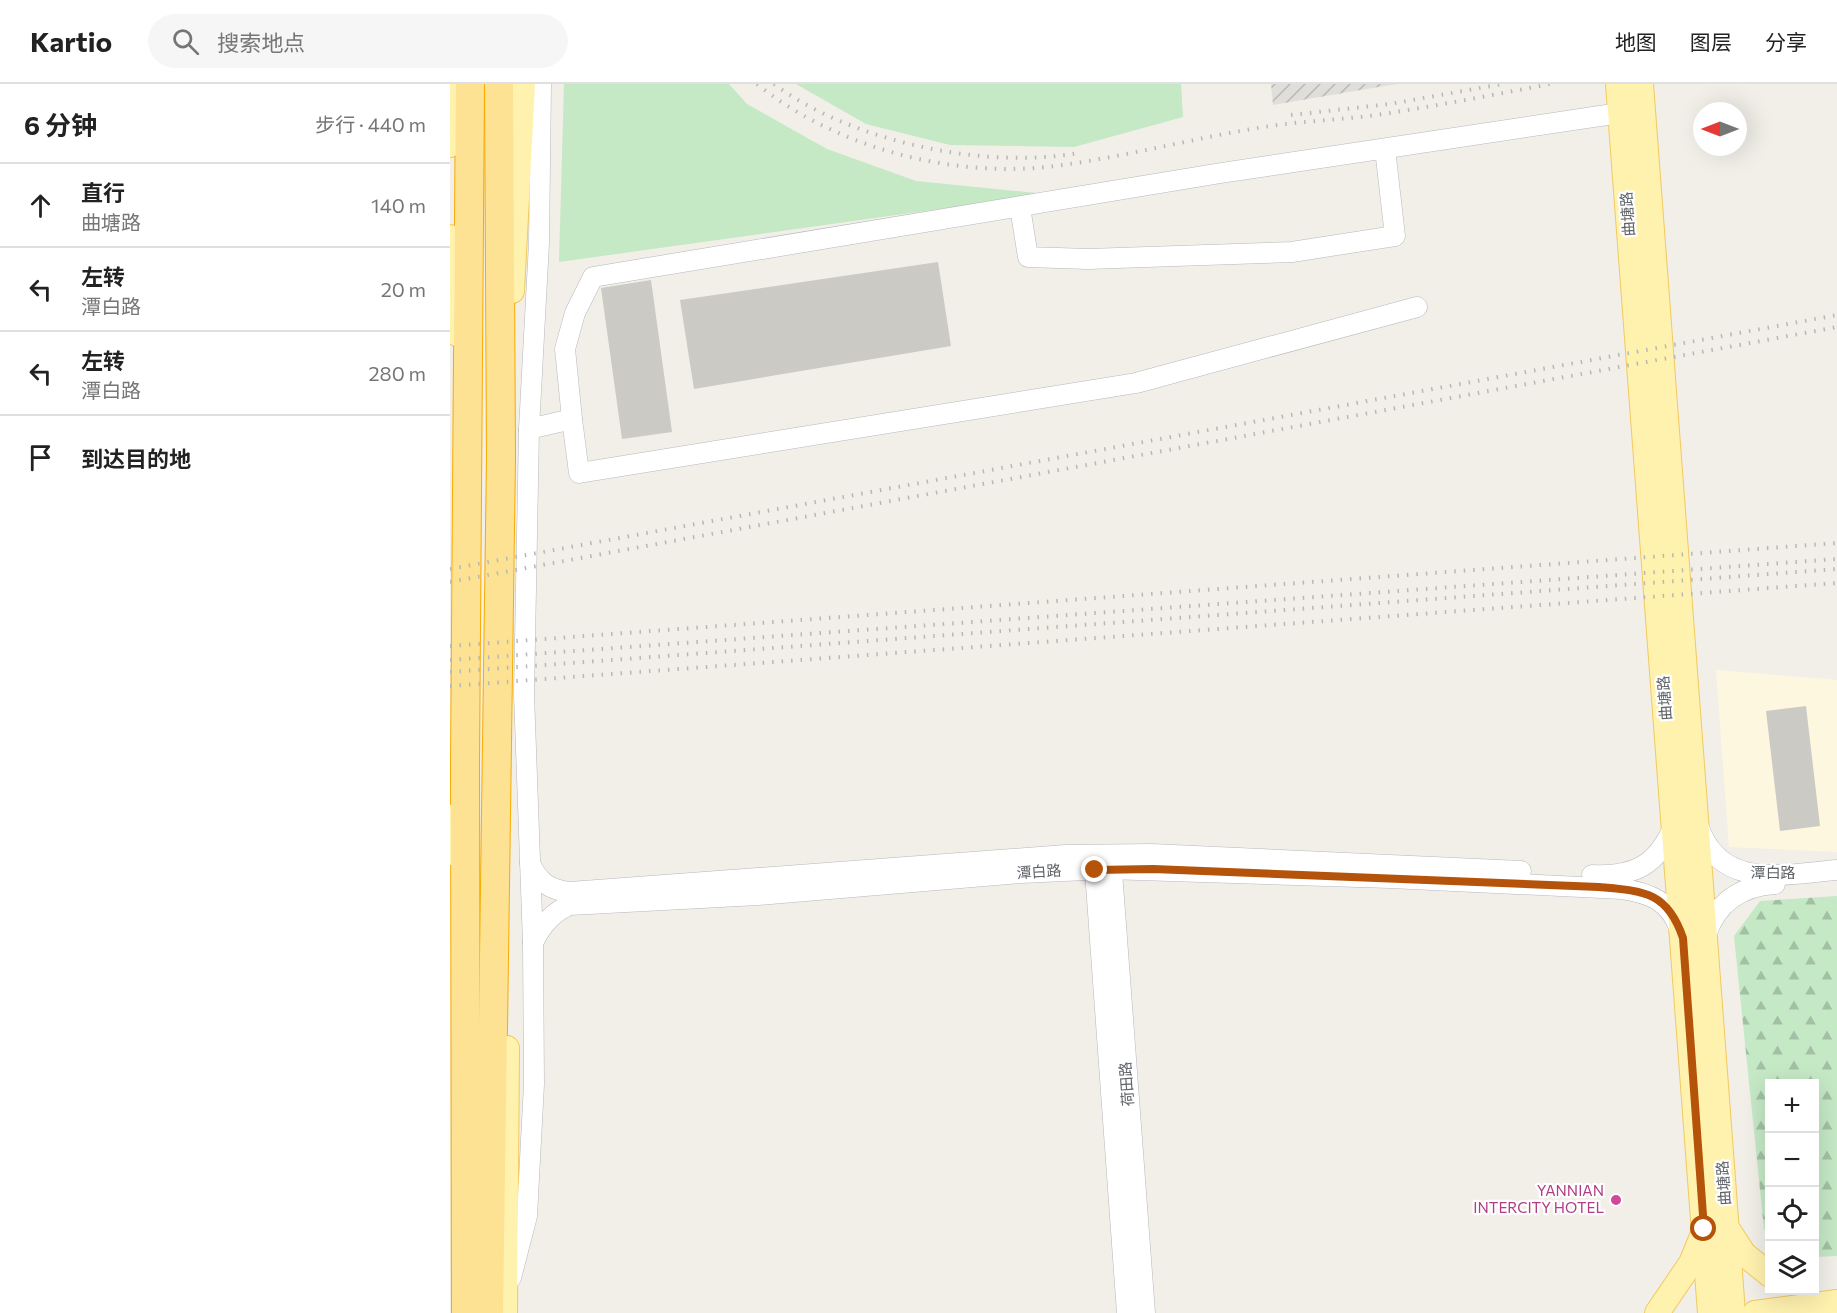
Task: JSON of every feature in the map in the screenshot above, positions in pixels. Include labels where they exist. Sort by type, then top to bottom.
[{"type":"highway","points":[[466,1313],[465,765],[470,84]]},
{"type":"highway","points":[[499,84],[501,458],[495,771],[503,1310]]},
{"type":"main road","points":[[450,145],[451,84]]},
{"type":"main road","points":[[501,458],[523,84]]},
{"type":"main road","name":"曲塘路","points":[[1618,84],[1686,824],[1716,1229],[1733,1313]]},
{"type":"main road","name":"曲塘路","points":[[1641,84],[1686,824]]},
{"type":"main road","points":[[450,237],[467,469]]},
{"type":"main road","points":[[450,853],[465,765]]},
{"type":"main road","points":[[1658,1313],[1716,1229],[1765,1271]]},
{"type":"main road","name":"曲塘路","points":[[1710,1313],[1716,1229]]},
{"type":"main road","points":[[1819,1288],[1837,1288]]},
{"type":"main road","points":[[1755,1313],[1837,1302]]},
{"type":"street","points":[[503,1310],[527,1216],[534,1084],[534,944],[524,694],[529,429],[539,243],[542,84]]},
{"type":"street","points":[[1417,307],[1136,383],[579,473],[565,349],[575,313],[593,277],[1221,173],[1620,113]]},
{"type":"street","points":[[1020,207],[1029,257],[1088,260],[1292,252],[1395,236],[1385,149]]},
{"type":"street","points":[[529,429],[572,419]]},
{"type":"street","name":"潭白路","points":[[529,861],[535,875],[544,884],[556,891],[570,892],[1020,857],[1103,862],[1619,875],[1634,872],[1647,864],[1686,824],[1716,856],[1749,875],[1837,870]]},
{"type":"street","name":"潭白路","points":[[534,944],[547,921],[558,910],[570,905],[758,895],[1054,871],[1103,862],[1155,870],[1637,891],[1663,902],[1695,936],[1719,908],[1748,888],[1837,879]]},
{"type":"street","name":"荷田路","points":[[1103,862],[1127,1313]]},
{"type":"street","points":[[1054,871],[1066,873],[1081,881],[1106,912],[1126,883],[1141,874],[1155,870]]},
{"type":"street","name":"荷田路","points":[[1106,912],[1145,1313]]},
{"type":"shaded area","points":[[1271,84],[1396,84],[1273,105]]},
{"type":"shaded area","points":[[1716,670],[1837,680],[1837,852],[1729,847]]},
{"type":"green space","points":[[564,84],[729,84],[747,104],[827,149],[916,181],[1046,194],[559,262]]},
{"type":"green space","points":[[796,84],[1181,84],[1183,117],[1074,147],[950,145],[866,124]]},
{"type":"green space","points":[[1837,896],[1837,1256],[1819,1257],[1819,1079],[1765,1079],[1764,1229],[1734,936],[1760,901]]},
{"type":"building","points":[[938,262],[951,346],[694,389],[680,300]]},
{"type":"building","points":[[651,280],[672,432],[622,439],[601,288]]},
{"type":"building","points":[[1806,706],[1820,826],[1780,831],[1766,711]]},
{"type":"railway","points":[[757,84],[788,106],[823,126],[898,154],[937,163],[977,168],[1016,169],[1081,162],[1264,127],[1377,115],[1550,84]]},
{"type":"railway","points":[[774,84],[805,104],[840,121],[919,146],[961,154],[1002,157],[1041,157],[1078,153]]},
{"type":"railway","points":[[1291,115],[1390,104],[1502,84]]},
{"type":"railway","points":[[450,569],[1837,315]]},
{"type":"railway","points":[[450,582],[1837,327]]},
{"type":"railway","points":[[450,646],[1837,543]]},
{"type":"railway","points":[[450,660],[1837,559]]},
{"type":"railway","points":[[450,672],[1837,569]]},
{"type":"railway","points":[[450,686],[1837,583]]},
{"type":"place","name":"YANNIAN INTERCITY HOTEL","points":[[1616,1200]]},
{"type":"route","points":[[1095,870],[1153,869],[1599,887],[1637,891],[1663,902],[1672,912],[1683,938],[1704,1229]]}]
